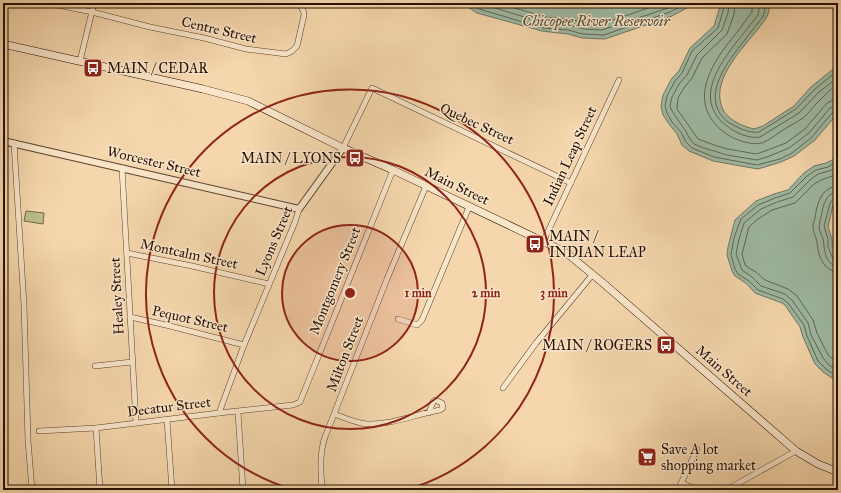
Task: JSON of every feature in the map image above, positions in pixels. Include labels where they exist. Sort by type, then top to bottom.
[{"type":"main road","name":"Main Street","points":[[3,44],[209,90],[248,101],[569,255],[593,274],[796,451],[818,464],[838,472]]},
{"type":"street","name":"Centre Street","points":[[48,3],[204,38],[246,49],[286,54],[291,52],[297,46],[304,15],[302,8],[294,3]]},
{"type":"street","points":[[80,61],[94,3]]},
{"type":"street","name":"Indian Leap Street","points":[[543,242],[619,80]]},
{"type":"street","name":"Lyons Street","points":[[220,413],[244,345],[299,209],[344,148],[372,88]]},
{"type":"street","name":"Quebec Street","points":[[372,88],[571,183]]},
{"type":"street","name":"Worcester Street","points":[[3,141],[299,209]]},
{"type":"street","points":[[14,143],[23,299],[28,440],[32,490]]},
{"type":"street","name":"Healey Street","points":[[122,168],[136,423]]},
{"type":"street","name":"Montgomery Street","points":[[300,402],[393,170]]},
{"type":"street","name":"Milton Street","points":[[322,490],[320,467],[324,437],[426,186]]},
{"type":"street","points":[[398,319],[417,325],[422,320],[469,207]]},
{"type":"street","name":"Montcalm Street","points":[[127,253],[269,284]]},
{"type":"street","points":[[503,388],[536,343],[593,274]]},
{"type":"street","name":"Pequot Street","points":[[130,317],[244,345]]},
{"type":"street","points":[[95,366],[132,362]]},
{"type":"street","name":"Decatur Street","points":[[39,431],[96,428],[293,405],[300,402]]},
{"type":"street","points":[[238,412],[243,490]]},
{"type":"street","points":[[334,414],[366,424],[403,419],[429,413]]},
{"type":"street","points":[[166,420],[172,490]]},
{"type":"street","points":[[96,428],[100,490]]},
{"type":"street","points":[[678,490],[697,449]]},
{"type":"street","points":[[726,490],[796,451]]},
{"type":"street","points":[[681,483],[699,490]]},
{"type":"green space","points":[[26,211],[44,213],[43,224],[24,221]]},
{"type":"water","name":"Chicopee River Reservoir","points":[[458,3],[696,3],[672,16],[605,39],[582,38],[568,34],[542,31],[477,13],[465,5]]},
{"type":"water","points":[[720,3],[767,3],[769,8],[765,19],[731,64],[721,84],[721,104],[729,117],[734,121],[754,129],[763,126],[794,106],[811,87],[838,65],[838,113],[815,140],[794,156],[781,162],[758,169],[713,161],[689,151],[682,145],[677,134],[663,115],[661,106],[663,95],[672,78],[679,71],[690,48],[714,26]]},
{"type":"water","points":[[838,157],[838,199],[833,205],[828,227],[832,239],[832,246],[838,260],[838,382],[823,372],[815,364],[800,327],[785,305],[755,293],[747,284],[735,276],[727,255],[735,220],[756,201],[788,190],[804,173],[814,166],[826,163]]},
{"type":"place","name":"MAIN / CEDAR","points":[[93,68]]},
{"type":"place","name":"MAIN / LYONS","points":[[355,158]]},
{"type":"place","name":"MAIN / INDIAN LEAP","points":[[535,244]]},
{"type":"place","name":"MAIN / ROGERS","points":[[666,345]]},
{"type":"place","name":"Save A lot shopping market","points":[[647,457]]}]
